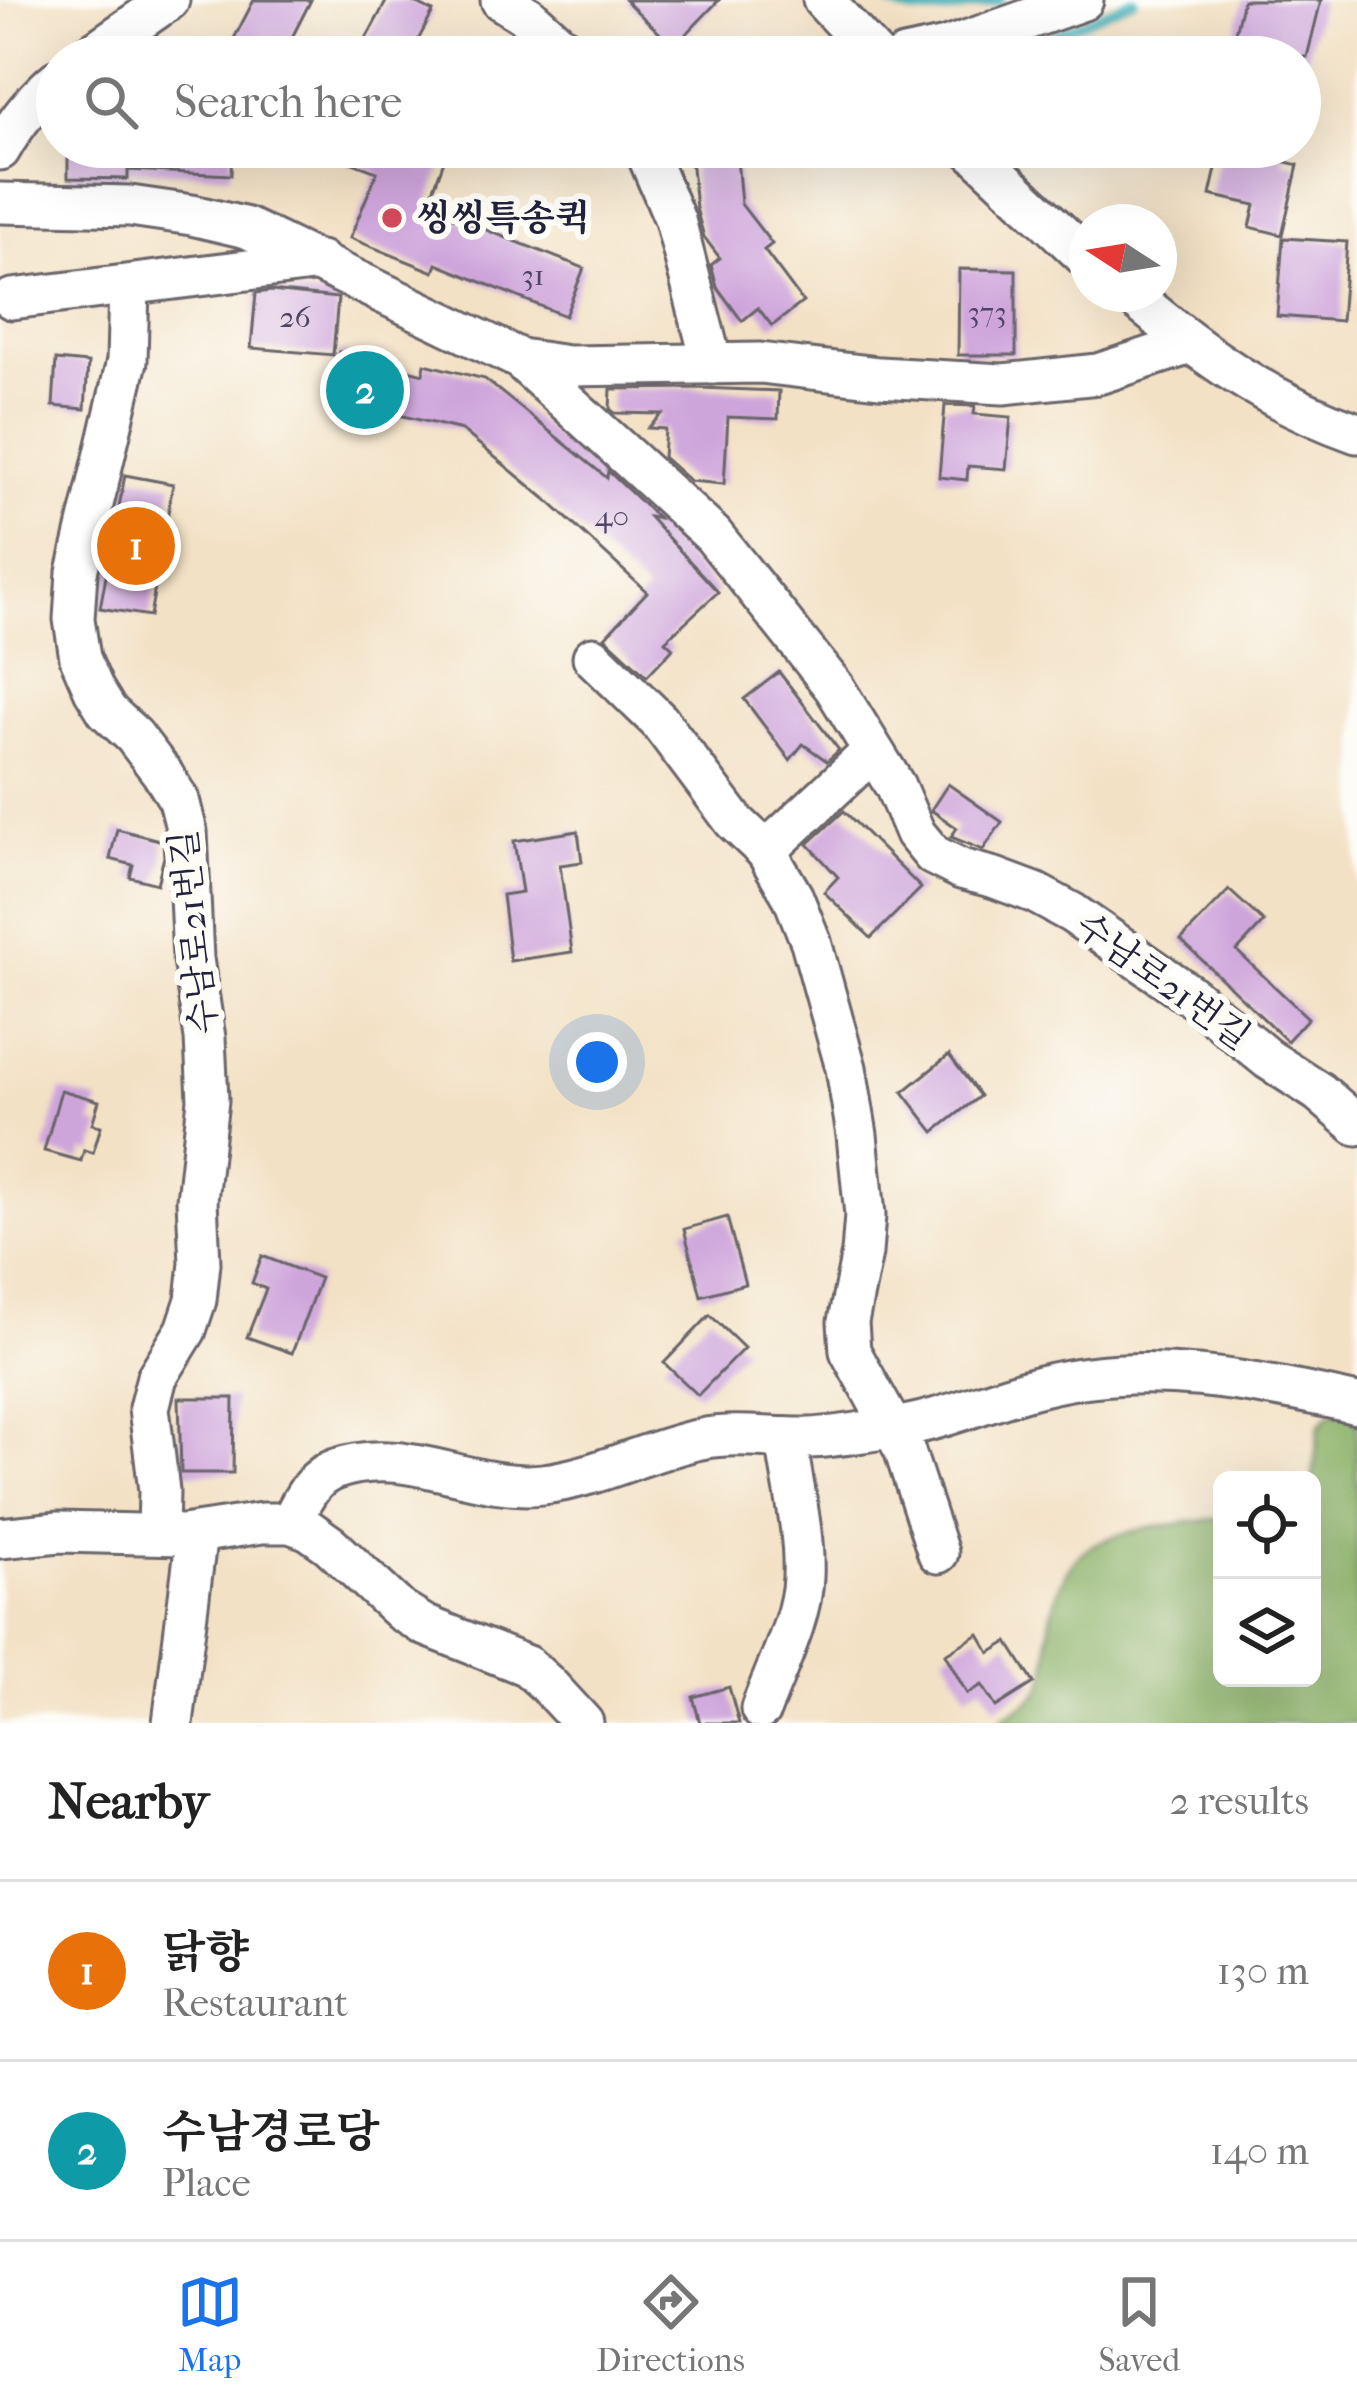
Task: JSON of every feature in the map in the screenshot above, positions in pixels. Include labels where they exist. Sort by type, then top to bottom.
[{"type":"street","points":[[117,36],[169,0]]},
{"type":"street","points":[[501,0],[549,36]]},
{"type":"street","points":[[823,0],[856,36]]},
{"type":"street","points":[[980,36],[1083,0]]},
{"type":"street","points":[[0,149],[36,99]]},
{"type":"street","points":[[653,168],[675,220],[712,364]]},
{"type":"street","points":[[991,168],[1069,241]]},
{"type":"street","name":"수남로21번길","points":[[0,203],[130,206],[247,228],[520,358],[712,536],[834,687],[895,786],[915,833],[933,855],[1035,893],[1072,913],[1190,994],[1357,1125]]},
{"type":"street","points":[[12,299],[320,261]]},
{"type":"street","name":"수남로21번길","points":[[129,285],[127,361],[77,572],[74,619],[80,658],[94,690],[107,711],[134,736],[178,800],[187,832],[193,959],[206,1037],[208,1100],[197,1200],[200,1264],[196,1300],[186,1330],[158,1376],[149,1408],[159,1491],[158,1533]]},
{"type":"street","points":[[1152,312],[1248,384],[1357,433]]},
{"type":"street","points":[[520,358],[568,366],[760,363],[879,377],[1003,384],[1098,374],[1190,344]]},
{"type":"street","points":[[593,657],[659,721],[734,821],[766,851],[793,897],[811,942],[846,1068],[865,1215],[848,1322],[850,1351],[910,1464],[938,1552]]},
{"type":"street","points":[[766,851],[873,751]]},
{"type":"street","points":[[290,1523],[315,1480],[332,1470],[365,1462],[396,1461],[500,1482],[544,1484],[667,1446],[746,1435],[814,1438],[925,1423],[1040,1386],[1117,1372],[1270,1384],[1357,1404]]},
{"type":"street","points":[[760,1709],[804,1581],[786,1438]]},
{"type":"street","points":[[0,1538],[59,1532],[197,1533],[290,1523],[330,1544],[412,1618],[527,1666],[583,1723]]},
{"type":"street","points":[[173,1723],[197,1533]]},
{"type":"green space","points":[[1330,1413],[1357,1414],[1357,1723],[1003,1723],[1003,1717],[1040,1690],[1061,1583],[1083,1552],[1139,1530],[1213,1519],[1213,1687],[1321,1687],[1321,1471],[1314,1471],[1319,1426]]},
{"type":"building","points":[[254,0],[311,0],[293,36],[235,36]]},
{"type":"building","points":[[387,0],[410,0],[433,12],[420,36],[367,36]]},
{"type":"building","points":[[625,0],[719,0],[685,36],[663,36]]},
{"type":"building","points":[[1243,0],[1321,0],[1312,36],[1234,36]]},
{"type":"building","points":[[68,168],[231,168],[231,175],[128,170],[128,179],[68,178]]},
{"type":"building","points":[[366,168],[441,168],[427,207],[584,268],[565,316],[437,264],[434,272],[350,238],[377,172]]},
{"type":"building","points":[[692,168],[738,168],[741,204],[772,244],[764,250],[803,302],[772,326],[758,308],[742,321],[717,287],[711,265],[720,258],[704,237]]},
{"type":"building","points":[[1216,168],[1297,168],[1282,235],[1250,227],[1255,205],[1210,195]]},
{"type":"building","points":[[1283,238],[1347,242],[1341,321],[1277,316]]},
{"type":"building","points":[[959,269],[1016,270],[1016,355],[958,355]]},
{"type":"building","points":[[256,293],[338,298],[333,355],[251,348]]},
{"type":"building","points":[[339,352],[423,374],[425,364],[485,379],[607,478],[608,471],[658,518],[649,517],[718,592],[665,641],[673,648],[647,676],[605,637],[647,592],[462,430],[326,402]]},
{"type":"building","points":[[56,360],[88,363],[85,409],[53,406]]},
{"type":"building","points":[[611,389],[779,391],[778,419],[728,417],[724,484],[690,481],[663,457],[665,429],[648,428],[662,414],[610,409]]},
{"type":"building","points":[[945,405],[975,406],[974,414],[1011,417],[1006,469],[968,466],[967,480],[939,477]]},
{"type":"building","points":[[125,475],[173,484],[150,616],[100,608]]},
{"type":"building","points":[[779,672],[839,750],[827,761],[803,744],[790,760],[744,699]]},
{"type":"building","points":[[948,784],[1002,822],[983,850],[951,837],[957,828],[931,810]]},
{"type":"building","points":[[844,811],[921,888],[871,938],[824,892],[838,877],[808,844]]},
{"type":"building","points":[[117,829],[163,841],[157,884],[130,877],[133,865],[110,859]]},
{"type":"building","points":[[578,831],[582,862],[560,865],[572,952],[510,961],[502,895],[522,892],[514,841]]},
{"type":"building","points":[[1229,890],[1264,922],[1237,951],[1308,1018],[1287,1041],[1181,940]]},
{"type":"building","points":[[949,1055],[980,1096],[934,1132],[903,1092]]},
{"type":"building","points":[[61,1090],[99,1101],[92,1124],[101,1126],[93,1153],[84,1150],[81,1161],[44,1151]]},
{"type":"building","points":[[727,1217],[745,1284],[701,1296],[684,1229]]},
{"type":"building","points":[[262,1256],[320,1278],[292,1353],[247,1337],[266,1289],[252,1283]]},
{"type":"building","points":[[710,1315],[744,1348],[698,1395],[664,1363]]},
{"type":"building","points":[[179,1398],[234,1398],[233,1473],[181,1473]]},
{"type":"building","points":[[979,1634],[990,1653],[1008,1642],[1034,1683],[996,1707],[982,1685],[967,1694],[945,1654]]},
{"type":"building","points":[[729,1687],[739,1723],[700,1723],[693,1697]]},
{"type":"waterway","points":[[883,0],[926,12],[1000,0]]},
{"type":"waterway","points":[[1051,36],[1134,0]]},
{"type":"place","name":"씽씽특송퀵","points":[[392,218]]},
{"type":"place","name":"수남경로당","points":[[365,390]]},
{"type":"place","name":"닭향","points":[[136,546]]}]
